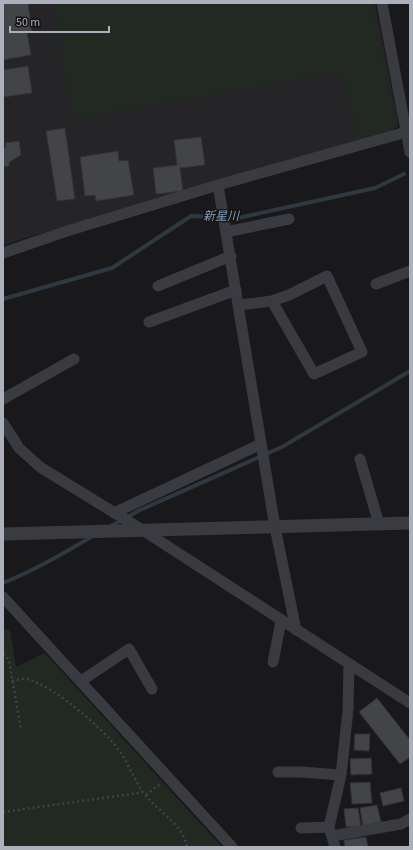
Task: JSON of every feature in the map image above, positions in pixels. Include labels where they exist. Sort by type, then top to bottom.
[{"type":"street","points":[[384,5],[408,132],[410,152]]},
{"type":"street","points":[[3,253],[66,230],[218,185],[408,132]]},
{"type":"street","points":[[218,185],[275,527],[296,630]]},
{"type":"street","points":[[226,229],[289,219]]},
{"type":"street","points":[[158,286],[230,256]]},
{"type":"street","points":[[376,284],[410,271]]},
{"type":"street","points":[[239,305],[272,301],[289,295],[326,276],[362,352],[314,374],[272,301]]},
{"type":"street","points":[[149,322],[236,290]]},
{"type":"street","points":[[3,399],[74,359]]},
{"type":"street","points":[[3,424],[19,448],[40,467],[144,531],[410,703]]},
{"type":"street","points":[[115,514],[262,445]]},
{"type":"street","points":[[360,459],[379,524]]},
{"type":"street","points":[[3,534],[410,523]]},
{"type":"street","points":[[3,597],[232,847]]},
{"type":"street","points":[[273,662],[282,621]]},
{"type":"street","points":[[81,681],[129,649],[152,689]]},
{"type":"street","points":[[332,837],[348,710],[348,664]]},
{"type":"street","points":[[278,772],[341,775]]},
{"type":"street","points":[[301,828],[332,837],[401,824],[410,819]]},
{"type":"path","points":[[3,654],[9,660],[21,731]]},
{"type":"path","points":[[12,680],[26,679],[40,684],[72,704],[117,747],[129,764],[142,791],[179,829],[187,847]]},
{"type":"path","points":[[146,796],[169,777]]},
{"type":"path","points":[[3,812],[140,793],[142,791]]},
{"type":"shaded area","points":[[3,3],[375,3],[398,121],[392,132],[223,178],[3,245]]},
{"type":"shaded area","points":[[55,3],[370,3],[398,127],[359,140],[342,72],[72,119]]},
{"type":"shaded area","points":[[10,629],[16,667],[45,653],[222,847],[3,847],[3,630]]},
{"type":"building","points":[[3,3],[28,3],[32,31],[27,32],[31,55],[3,60]]},
{"type":"building","points":[[28,66],[32,93],[3,97],[3,70]]},
{"type":"building","points":[[65,128],[75,199],[57,201],[46,131]]},
{"type":"building","points":[[201,137],[205,165],[180,168],[183,191],[156,194],[153,168],[177,165],[174,140]]},
{"type":"building","points":[[19,141],[21,155],[9,162],[9,166],[3,167],[3,148],[6,147],[5,143]]},
{"type":"building","points":[[118,151],[119,161],[128,160],[134,195],[96,201],[95,195],[85,196],[80,157]]},
{"type":"building","points":[[377,698],[410,740],[410,757],[400,764],[359,712]]},
{"type":"building","points":[[355,734],[370,734],[369,751],[354,750]]},
{"type":"building","points":[[371,758],[372,774],[351,775],[350,759]]},
{"type":"building","points":[[370,782],[372,803],[352,804],[350,783]]},
{"type":"building","points":[[401,788],[404,801],[383,806],[380,793]]},
{"type":"building","points":[[377,805],[381,822],[363,826],[360,808]]},
{"type":"building","points":[[358,808],[361,826],[346,827],[344,809]]},
{"type":"building","points":[[366,837],[368,847],[345,847],[344,840]]},
{"type":"waterway","name":"新星川","points":[[3,299],[112,268],[191,216],[238,218],[375,188],[404,174]]},
{"type":"waterway","points":[[109,527],[140,510],[282,447],[410,371]]},
{"type":"waterway","points":[[3,583],[38,567],[93,536]]}]
